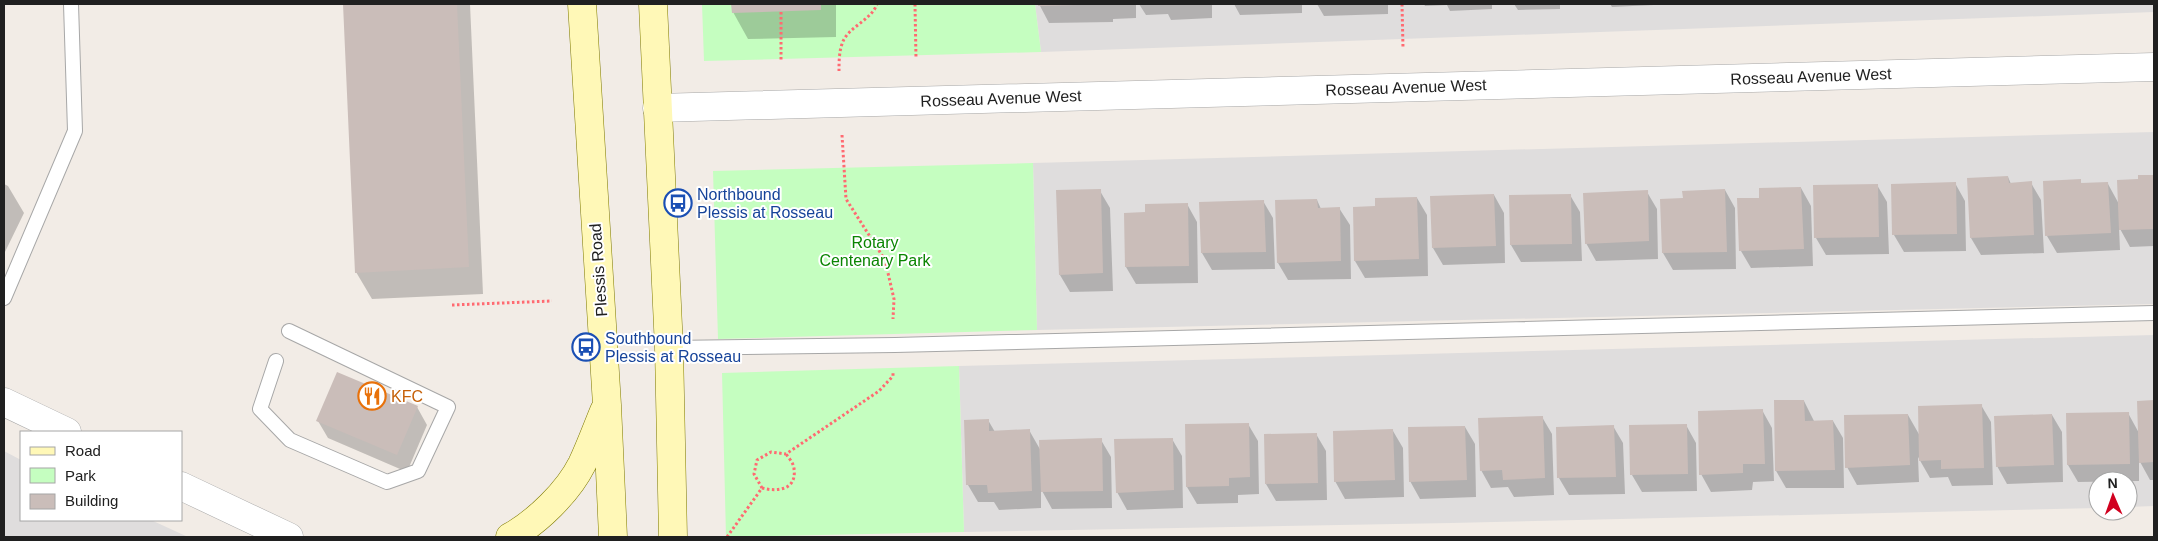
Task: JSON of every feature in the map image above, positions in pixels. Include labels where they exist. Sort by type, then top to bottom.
[{"type":"main road","name":"Plessis Road","points":[[582,4],[607,404],[613,537]]},
{"type":"main road","points":[[653,4],[669,348],[673,537]]},
{"type":"main road","points":[[510,537],[527,528],[556,500],[581,466],[607,404]]},
{"type":"street","name":"Rosseau Avenue West","points":[[657,108],[2154,67]]},
{"type":"street","points":[[4,402],[65,431]]},
{"type":"street","points":[[182,486],[289,537]]},
{"type":"lane","points":[[4,298],[74,131],[71,4]]},
{"type":"lane","points":[[669,348],[895,345],[2154,313]]},
{"type":"lane","points":[[276,361],[260,409],[290,440],[387,482],[418,471],[448,407],[289,331]]},
{"type":"path","points":[[840,102],[839,61],[842,44],[845,38],[874,12],[878,4],[882,4]]},
{"type":"path","points":[[915,4],[916,59]]},
{"type":"path","points":[[1402,4],[1403,48]]},
{"type":"path","points":[[780,12],[781,62]]},
{"type":"path","points":[[452,305],[552,301]]},
{"type":"path","points":[[762,488],[775,491],[786,488],[793,479],[794,468],[786,454]]},
{"type":"shaded area","points":[[1035,4],[2154,4],[2154,12],[1041,52]]},
{"type":"shaded area","points":[[2154,132],[2154,304],[1037,330],[1033,163]]},
{"type":"shaded area","points":[[2154,335],[2154,506],[2138,507],[2138,471],[2088,471],[2088,508],[964,532],[959,366]]},
{"type":"shaded area","points":[[4,451],[20,459],[20,521],[153,521],[188,537],[4,537]]},
{"type":"green space","points":[[702,4],[1035,4],[1041,52],[704,61]]},
{"type":"green space","name":"Rotary Centenary Park","points":[[1033,163],[1037,330],[718,339],[713,171]]},
{"type":"green space","points":[[959,366],[964,532],[726,537],[722,373]]},
{"type":"building","points":[[343,4],[457,4],[469,267],[355,273]]},
{"type":"building","points":[[731,4],[821,4],[821,10],[732,13]]},
{"type":"building","points":[[1038,4],[1078,4],[1078,5],[1038,6]]},
{"type":"building","points":[[2138,175],[2154,175],[2154,229],[2119,230],[2117,180],[2138,179]]},
{"type":"building","points":[[2008,176],[2009,183],[2032,181],[2034,235],[1970,238],[1967,178]]},
{"type":"building","points":[[2081,179],[2081,183],[2108,182],[2111,233],[2045,236],[2043,181]]},
{"type":"building","points":[[1956,182],[1957,234],[1892,235],[1891,184]]},
{"type":"building","points":[[1878,184],[1879,237],[1814,238],[1813,185]]},
{"type":"building","points":[[1801,187],[1804,249],[1739,251],[1737,198],[1759,198],[1759,188]]},
{"type":"building","points":[[1101,189],[1103,273],[1059,275],[1056,190]]},
{"type":"building","points":[[1725,189],[1727,252],[1662,253],[1660,199],[1683,198],[1682,191]]},
{"type":"building","points":[[1648,190],[1649,241],[1585,244],[1583,193]]},
{"type":"building","points":[[1494,194],[1496,246],[1432,248],[1430,196]]},
{"type":"building","points":[[1571,194],[1572,244],[1510,245],[1509,195]]},
{"type":"building","points":[[1417,197],[1419,259],[1354,261],[1353,207],[1375,206],[1375,198]]},
{"type":"building","points":[[1317,199],[1318,208],[1340,207],[1341,261],[1277,263],[1275,200]]},
{"type":"building","points":[[1264,200],[1266,252],[1201,253],[1199,202]]},
{"type":"building","points":[[1188,203],[1189,266],[1125,267],[1124,213],[1145,212],[1145,204]]},
{"type":"building","points":[[337,372],[418,406],[397,455],[316,421]]},
{"type":"building","points":[[1774,400],[1804,400],[1805,421],[1833,420],[1835,470],[1775,471]]},
{"type":"building","points":[[2154,400],[2154,462],[2139,463],[2137,401]]},
{"type":"building","points":[[1982,404],[1984,468],[1941,469],[1941,460],[1919,461],[1918,406]]},
{"type":"building","points":[[1763,409],[1765,464],[1743,464],[1743,473],[1699,475],[1698,411]]},
{"type":"building","points":[[2129,412],[2130,464],[2067,465],[2066,413]]},
{"type":"building","points":[[1908,414],[1910,465],[1845,468],[1844,415]]},
{"type":"building","points":[[2052,414],[2054,465],[1996,467],[1994,416]]},
{"type":"building","points":[[1543,416],[1545,478],[1503,480],[1502,470],[1480,471],[1478,418]]},
{"type":"building","points":[[989,419],[989,431],[1030,429],[1032,491],[988,493],[987,485],[966,485],[964,420]]},
{"type":"building","points":[[1249,423],[1250,477],[1229,478],[1229,486],[1186,487],[1185,424]]},
{"type":"building","points":[[1687,424],[1688,474],[1630,475],[1629,425]]},
{"type":"building","points":[[1614,425],[1616,477],[1557,478],[1556,427]]},
{"type":"building","points":[[1465,426],[1467,480],[1409,482],[1408,427]]},
{"type":"building","points":[[1393,429],[1395,480],[1334,482],[1333,431]]},
{"type":"building","points":[[1317,433],[1318,483],[1265,484],[1264,434]]},
{"type":"building","points":[[1102,438],[1103,491],[1041,492],[1039,440]]},
{"type":"building","points":[[1173,438],[1174,490],[1116,493],[1114,439]]},
{"type":"place","name":"Northbound Plessis at Rosseau","points":[[678,203]]},
{"type":"place","name":"Southbound Plessis at Rosseau","points":[[586,347]]},
{"type":"place","name":"KFC","points":[[372,396]]}]
